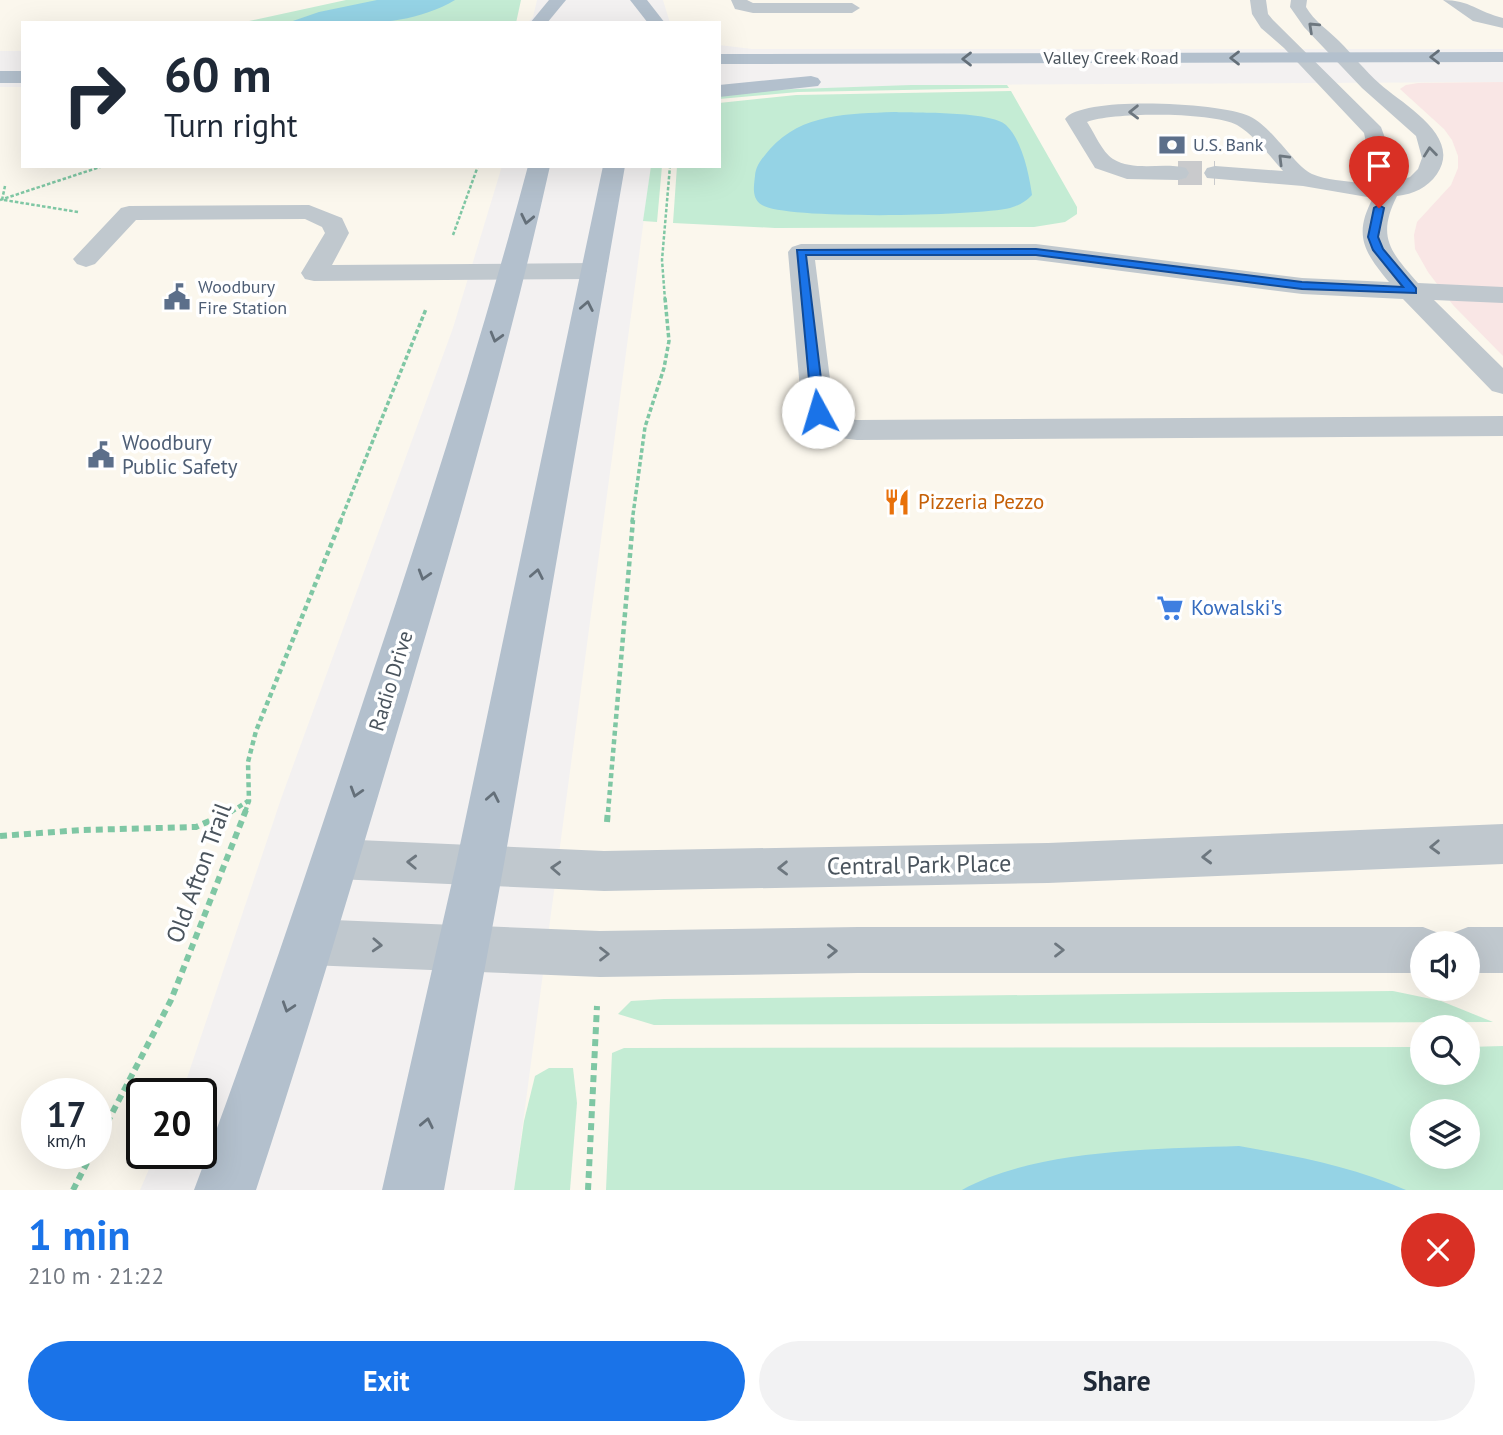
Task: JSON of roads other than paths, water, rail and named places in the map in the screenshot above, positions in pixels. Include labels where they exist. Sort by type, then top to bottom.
[{"type":"main road","points":[[540,21],[558,0]]},
{"type":"main road","points":[[562,21],[565,0]]},
{"type":"main road","points":[[631,3],[654,21]]},
{"type":"main road","points":[[721,49],[864,68],[888,75]]},
{"type":"main road","name":"Valley Creek Road","points":[[721,59],[864,68],[1303,58],[1503,57]]},
{"type":"main road","points":[[0,60],[21,60]]},
{"type":"main road","name":"Valley Creek Road","points":[[721,76],[1503,74]]},
{"type":"main road","points":[[0,77],[21,77]]},
{"type":"main road","points":[[721,91],[834,80]]},
{"type":"main road","name":"Radio Drive","points":[[225,1190],[336,859],[476,407],[514,271],[539,168]]},
{"type":"main road","points":[[413,1190],[480,864],[614,168]]},
{"type":"street","points":[[739,0],[741,6],[753,8],[852,8]]},
{"type":"street","points":[[1258,0],[1260,14],[1267,24],[1374,131],[1379,152],[1366,176],[1387,193]]},
{"type":"street","points":[[1215,173],[1303,180],[1387,193],[1417,185],[1429,171],[1433,160],[1432,149],[1419,127],[1309,24],[1298,8],[1299,0]]},
{"type":"street","points":[[1451,0],[1479,17],[1503,23]]},
{"type":"street","points":[[1178,173],[1127,172],[1103,163],[1075,119],[1092,113],[1202,111],[1224,114],[1245,121],[1303,180]]},
{"type":"street","points":[[1387,193],[1379,208],[1373,237],[1378,250],[1412,291],[1503,385]]},
{"type":"street","points":[[86,259],[129,213],[309,212],[333,223],[337,233],[314,273],[594,271]]},
{"type":"street","points":[[1503,295],[1302,286],[1036,252],[801,252],[818,412],[825,421],[839,428],[1503,426]]},
{"type":"street","name":"Central Park Place","points":[[336,859],[604,870],[1034,863],[1503,844]]},
{"type":"street","points":[[309,942],[600,954],[858,950],[1410,950]]},
{"type":"street","points":[[1480,950],[1503,950]]},
{"type":"water","points":[[377,0],[455,0],[435,10],[387,21],[293,21],[319,12]]},
{"type":"water","points":[[894,112],[970,115],[998,120],[1012,131],[1016,139],[1027,168],[1032,195],[1010,208],[924,215],[806,213],[778,210],[762,205],[756,199],[754,184],[758,165],[770,149],[797,128],[843,115]]},
{"type":"water","points":[[1239,1146],[1324,1163],[1406,1190],[962,1190],[992,1176],[1060,1159],[1134,1150]]},
{"type":"tunnel","points":[[1178,173],[1215,173]]},
{"type":"place","name":"U.S. Bank","points":[[1172,145]]},
{"type":"place","name":"Woodbury Fire Station","points":[[177,297]]},
{"type":"place","name":"Woodbury Public Safety","points":[[101,455]]},
{"type":"place","name":"Pizzeria Pezzo","points":[[897,502]]},
{"type":"place","name":"Kowalski's","points":[[1170,608]]}]
